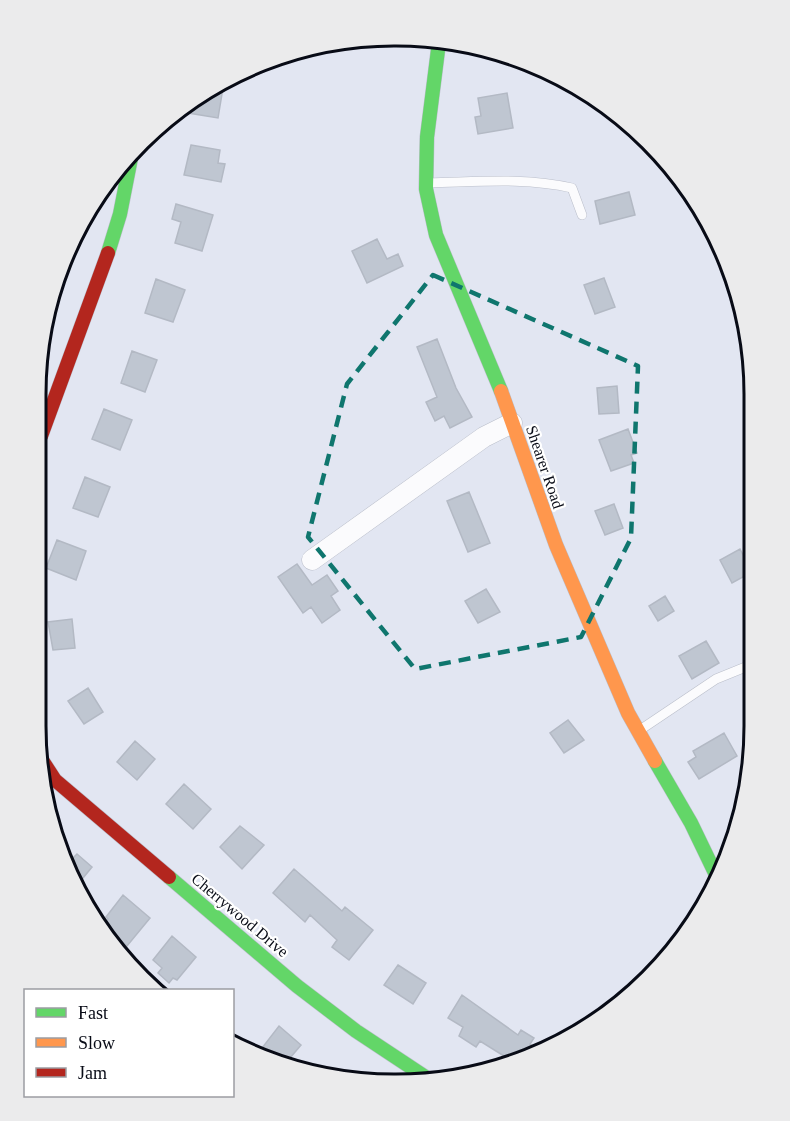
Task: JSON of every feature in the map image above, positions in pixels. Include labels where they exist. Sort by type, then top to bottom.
[{"type":"street","name":"Shearer Road","points":[[438,49],[427,137],[426,183],[436,234],[513,423],[556,545],[628,713],[691,823],[713,868]]},
{"type":"street","points":[[46,423],[99,282],[120,214],[128,171]]},
{"type":"street","points":[[312,560],[484,436],[513,423]]},
{"type":"street","name":"Cherrywood Drive","points":[[49,770],[56,780],[297,986],[356,1031],[421,1074]]},
{"type":"lane","points":[[426,183],[508,179],[546,182],[572,188],[582,214]]},
{"type":"lane","points":[[638,731],[716,679],[744,668]]},
{"type":"highlighted area","points":[[433,275],[638,366],[631,538],[581,637],[415,669],[308,537],[347,384]]},
{"type":"building","points":[[222,92],[218,118],[190,113]]},
{"type":"building","points":[[507,93],[513,128],[478,134],[475,117],[481,116],[478,98]]},
{"type":"building","points":[[191,145],[220,150],[218,163],[225,164],[221,182],[184,175]]},
{"type":"building","points":[[629,192],[635,215],[600,224],[595,201]]},
{"type":"building","points":[[176,204],[213,215],[202,251],[175,243],[181,222],[172,219]]},
{"type":"building","points":[[377,239],[387,259],[398,254],[403,266],[367,283],[352,251]]},
{"type":"building","points":[[604,278],[615,307],[595,314],[584,285]]},
{"type":"building","points":[[156,279],[185,290],[173,322],[145,313]]},
{"type":"building","points":[[437,339],[456,388],[472,417],[450,428],[444,416],[435,421],[426,402],[437,397],[417,347]]},
{"type":"building","points":[[132,351],[157,360],[145,392],[121,383]]},
{"type":"building","points":[[617,386],[619,413],[599,414],[597,388]]},
{"type":"building","points":[[104,409],[132,420],[120,450],[92,439]]},
{"type":"building","points":[[628,429],[637,453],[631,455],[634,463],[611,471],[599,440]]},
{"type":"building","points":[[85,477],[110,487],[98,517],[73,508]]},
{"type":"building","points":[[469,492],[490,543],[468,552],[447,501]]},
{"type":"building","points":[[614,504],[623,528],[605,535],[595,511]]},
{"type":"building","points":[[57,540],[86,551],[76,580],[46,568]]},
{"type":"building","points":[[740,549],[744,557],[744,576],[732,583],[720,560]]},
{"type":"building","points":[[297,564],[312,585],[327,575],[338,591],[331,596],[340,610],[322,623],[311,607],[303,613],[278,577]]},
{"type":"building","points":[[486,589],[500,612],[478,623],[465,601]]},
{"type":"building","points":[[665,596],[674,611],[658,621],[649,606]]},
{"type":"building","points":[[72,619],[75,648],[53,650],[48,622]]},
{"type":"building","points":[[706,641],[719,663],[692,679],[679,656]]},
{"type":"building","points":[[88,688],[103,712],[84,724],[68,701]]},
{"type":"building","points":[[568,720],[584,740],[564,753],[550,733]]},
{"type":"building","points":[[724,733],[737,756],[699,779],[688,762],[696,757],[693,751]]},
{"type":"building","points":[[135,741],[155,759],[137,780],[117,762]]},
{"type":"building","points":[[184,784],[211,809],[193,829],[166,804]]},
{"type":"building","points":[[240,826],[264,845],[242,869],[220,847]]},
{"type":"building","points":[[77,854],[92,867],[82,879],[73,859]]},
{"type":"building","points":[[294,869],[342,911],[345,907],[373,930],[349,960],[332,947],[337,940],[310,915],[305,922],[273,893]]},
{"type":"building","points":[[123,895],[150,918],[127,946],[106,921],[108,919],[106,917]]},
{"type":"building","points":[[172,936],[196,957],[177,980],[173,978],[169,983],[158,973],[162,968],[153,960]]},
{"type":"building","points":[[398,965],[426,983],[413,1004],[384,985]]},
{"type":"building","points":[[462,995],[518,1035],[521,1030],[534,1038],[530,1044],[533,1046],[505,1057],[480,1041],[476,1047],[459,1036],[463,1027],[448,1018]]},
{"type":"building","points":[[279,1026],[301,1045],[290,1058],[262,1048]]},
{"type":"traffic: fast","points":[[438,49],[427,137],[426,189],[436,235],[501,391]]},
{"type":"traffic: fast","points":[[108,253],[120,214],[128,171]]},
{"type":"traffic: fast","points":[[655,761],[691,823],[713,868]]},
{"type":"traffic: fast","points":[[169,877],[297,986],[356,1031],[421,1074]]},
{"type":"traffic: slow","points":[[501,391],[556,545],[628,713],[655,761]]},
{"type":"traffic: jam","points":[[46,422],[108,253]]},
{"type":"traffic: jam","points":[[49,771],[55,780],[169,877]]}]
